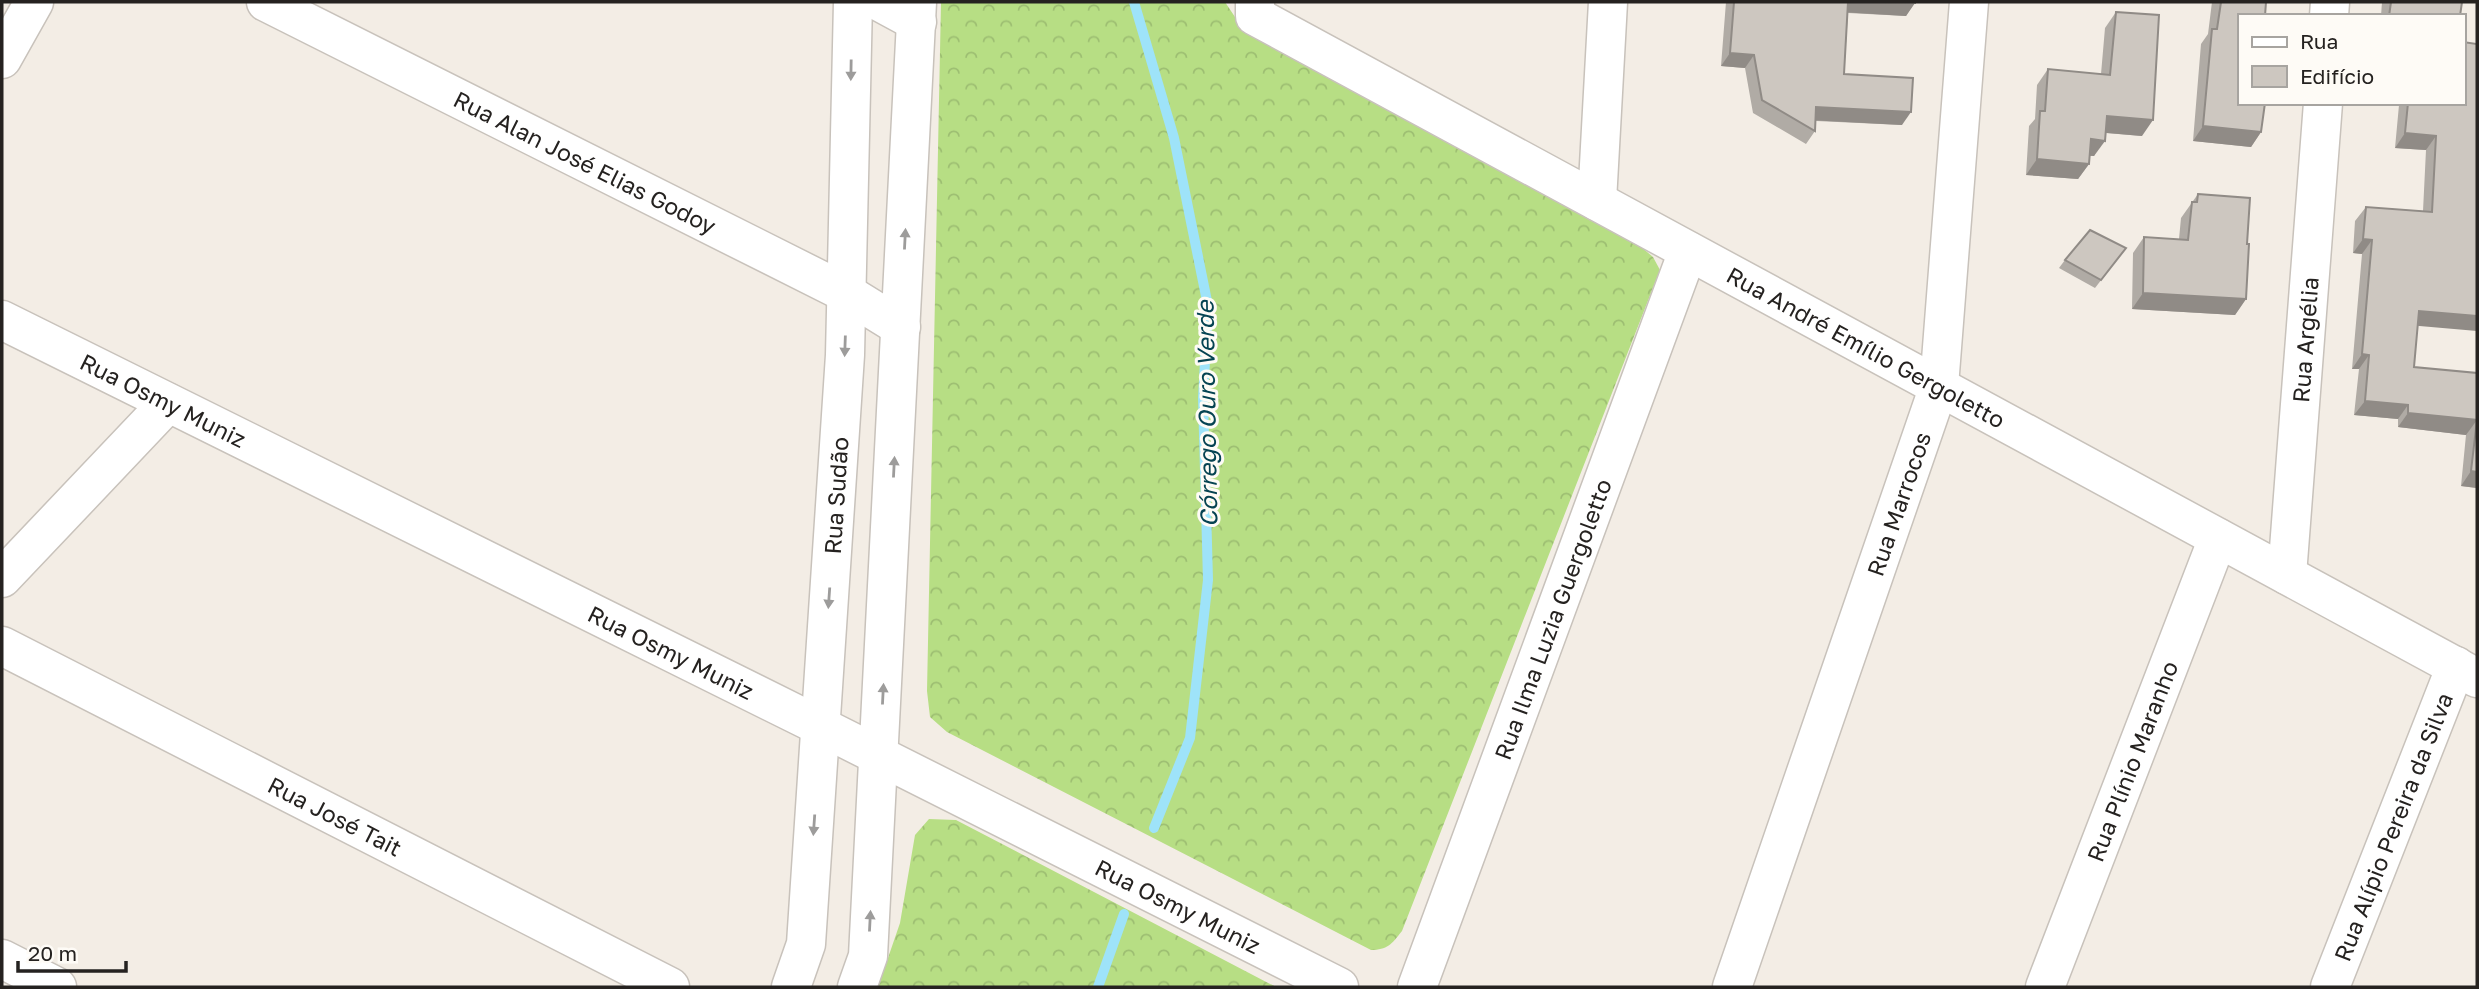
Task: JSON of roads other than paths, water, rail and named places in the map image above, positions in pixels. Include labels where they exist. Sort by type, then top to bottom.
[{"type":"street","points":[[2,59],[34,2]]},
{"type":"street","name":"Rua Alan José Elias Godoy","points":[[266,2],[846,293],[901,327]]},
{"type":"street","name":"Rua Sudão","points":[[791,987],[806,944],[845,355],[853,2]]},
{"type":"street","points":[[857,987],[867,956],[880,756],[917,12],[880,2]]},
{"type":"street","points":[[1597,201],[1608,2]]},
{"type":"street","name":"Rua Marrocos","points":[[1732,987],[1939,386],[1969,2]]},
{"type":"street","name":"Rua André Emílio Gergoletto","points":[[1255,9],[1688,251],[2467,672]]},
{"type":"street","name":"Rua Argélia","points":[[2287,575],[2323,105]]},
{"type":"street","name":"Rua Ilma Luzia Guergoletto","points":[[1417,987],[1688,251]]},
{"type":"street","name":"Rua Osmy Muniz","points":[[2,320],[1339,987]]},
{"type":"street","points":[[2,578],[168,402]]},
{"type":"street","name":"Rua Plínio Maranho","points":[[2045,987],[2218,537]]},
{"type":"street","name":"Rua José Tait","points":[[2,646],[670,987]]},
{"type":"street","name":"Rua Alípio Pereira da Silva","points":[[2330,987],[2467,672]]},
{"type":"street","points":[[2,959],[57,987]]},
{"type":"waterway","name":"Córrego Ouro Verde","points":[[1134,2],[1174,138],[1208,306],[1203,398],[1208,580],[1190,738],[1154,828]]},
{"type":"waterway","name":"Córrego Ouro Verde","points":[[1098,987],[1124,914]]}]
